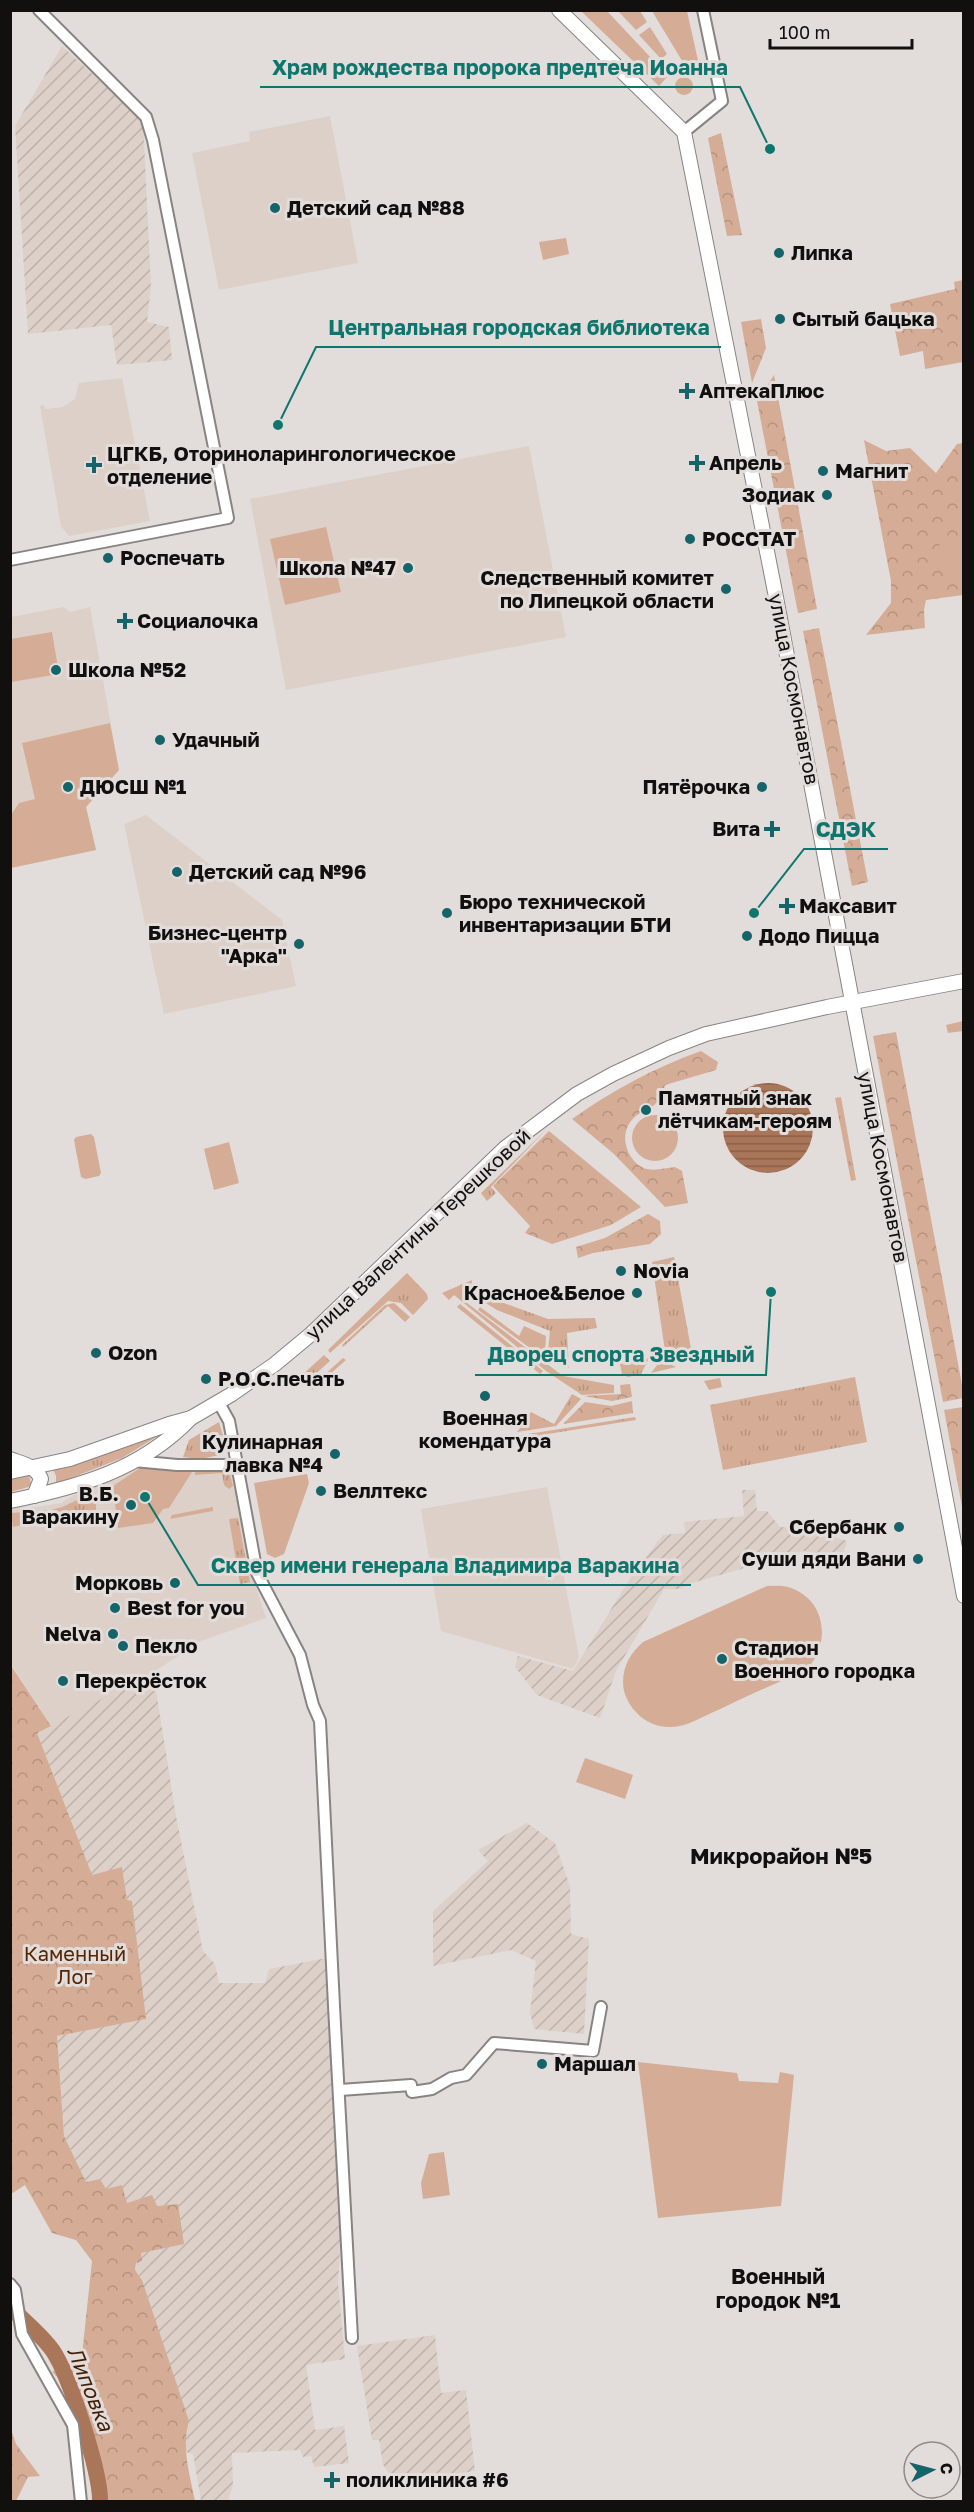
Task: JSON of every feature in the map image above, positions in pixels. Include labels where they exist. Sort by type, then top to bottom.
[{"type":"main road","points":[[559,10],[684,132]]},
{"type":"main road","name":"улица Космонавтов","points":[[684,132],[776,592],[963,1596]]},
{"type":"main road","name":"улица Валентины Терешковой","points":[[10,1501],[89,1482],[155,1450],[191,1419],[219,1403],[275,1364],[310,1335],[505,1148],[578,1094],[613,1074],[690,1040],[753,1023],[963,981]]},
{"type":"main road","name":"улица Валентины Терешковой","points":[[10,1472],[70,1459],[169,1424],[191,1419]]},
{"type":"main road","points":[[10,1459],[33,1468],[41,1479],[34,1496]]},
{"type":"street","points":[[10,560],[228,518],[153,140],[146,117],[39,10]]},
{"type":"street","points":[[684,132],[722,101],[704,10]]},
{"type":"street","points":[[219,1403],[229,1421],[257,1573],[300,1655],[320,1721],[351,2338]]},
{"type":"street","points":[[219,1465],[229,1458],[233,1442]]},
{"type":"street","points":[[134,1461],[177,1466],[237,1465]]},
{"type":"street","points":[[340,2090],[411,2085],[412,2092],[432,2089],[451,2078],[466,2075],[494,2043],[593,2051],[601,2007]]},
{"type":"street","points":[[13,2287],[22,2334],[73,2425],[81,2502]]},
{"type":"shaded area","points":[[62,46],[143,121],[151,286],[147,322],[169,327],[172,360],[117,365],[111,325],[28,334],[15,126]]},
{"type":"shaded area","name":"Детский сад №88","points":[[330,116],[358,263],[219,290],[192,153],[250,141],[249,132]]},
{"type":"shaded area","name":"ЦГКБ, Оториноларингологическое отделение","points":[[122,378],[150,521],[69,536],[61,526],[40,406],[44,405],[45,409],[63,407],[75,399],[79,383]]},
{"type":"shaded area","name":"Школа №47","points":[[529,446],[566,637],[286,690],[250,499]]},
{"type":"shaded area","points":[[63,607],[70,612],[90,607],[119,770],[86,807],[96,850],[11,868],[11,617]]},
{"type":"shaded area","name":"Детский сад №96","points":[[146,815],[282,920],[296,986],[164,1014],[124,824]]},
{"type":"shaded area","points":[[768,1083],[785,1087],[800,1096],[809,1111],[813,1128],[809,1145],[800,1160],[785,1169],[768,1173],[751,1169],[736,1160],[727,1145],[723,1128],[727,1111],[736,1096],[751,1087]]},
{"type":"shaded area","points":[[137,1467],[235,1468],[252,1575],[266,1618],[201,1641],[143,1679],[51,1726],[11,1664],[11,1507],[36,1507],[61,1503],[82,1490]]},
{"type":"shaded area","points":[[547,1487],[579,1657],[573,1669],[441,1631],[421,1509]]},
{"type":"shaded area","points":[[742,1490],[755,1490],[757,1511],[767,1511],[780,1527],[811,1529],[847,1541],[841,1563],[804,1551],[692,1583],[679,1589],[664,1589],[616,1671],[600,1718],[537,1695],[515,1667],[518,1656],[573,1671],[634,1572],[663,1535],[685,1533],[684,1522],[744,1516]]},
{"type":"shaded area","points":[[153,1672],[176,1816],[203,1951],[215,1964],[219,1983],[265,1983],[269,1969],[326,1958],[342,2218],[338,2283],[345,2359],[306,2365],[315,2430],[344,2426],[349,2463],[314,2467],[311,2456],[303,2457],[300,2450],[232,2453],[233,2485],[228,2501],[201,2501],[193,2454],[186,2452],[185,2433],[142,2280],[135,2270],[140,2253],[178,2204],[157,2206],[127,2203],[105,2189],[86,2182],[64,2136],[57,2036],[145,2019],[131,1901],[127,1901],[122,1868],[92,1876],[37,1733]]},
{"type":"shaded area","points":[[527,1823],[555,1843],[570,1886],[571,1934],[589,1939],[584,2034],[534,2029],[530,2012],[536,1961],[511,1950],[433,1966],[433,1911],[488,1861],[478,1850]]},
{"type":"shaded area","points":[[435,2335],[441,2393],[466,2390],[475,2471],[395,2482],[383,2465],[379,2440],[372,2440],[357,2346]]},
{"type":"green space","points":[[581,11],[607,11],[668,76],[659,86]]},
{"type":"green space","points":[[618,11],[640,11],[647,22],[636,30]]},
{"type":"green space","points":[[652,11],[687,11],[699,65],[687,69]]},
{"type":"green space","points":[[650,27],[667,54],[661,59],[639,35]]},
{"type":"green space","points":[[684,77],[690,80],[693,86],[690,92],[684,95],[678,92],[675,86],[678,80]]},
{"type":"green space","points":[[721,133],[742,235],[727,236],[708,138]]},
{"type":"green space","points":[[566,238],[569,254],[543,260],[539,242]]},
{"type":"green space","points":[[963,280],[963,362],[925,369],[923,351],[900,356],[890,304],[955,289],[954,282]]},
{"type":"green space","points":[[761,319],[766,348],[752,383],[741,322]]},
{"type":"green space","points":[[774,375],[817,609],[798,613],[757,401]]},
{"type":"green space","points":[[864,440],[886,451],[910,448],[936,473],[957,444],[963,443],[963,595],[926,600],[925,628],[866,635],[891,603],[891,581]]},
{"type":"green space","points":[[326,527],[341,592],[285,605],[270,539]]},
{"type":"green space","points":[[963,537],[963,569],[941,571],[939,539]]},
{"type":"green space","points":[[819,628],[868,882],[852,886],[803,631]]},
{"type":"green space","points":[[52,632],[59,674],[11,682],[11,639]]},
{"type":"green space","name":"ДЮСШ №1","points":[[110,723],[119,770],[86,807],[96,850],[11,868],[11,815],[19,803],[35,799],[22,743]]},
{"type":"green space","points":[[963,1021],[963,1031],[948,1033],[946,1025]]},
{"type":"green space","points":[[896,1032],[963,1390],[963,1398],[943,1402],[873,1036]]},
{"type":"green space","points":[[701,1051],[718,1062],[716,1070],[665,1085],[658,1101],[634,1118],[626,1130],[628,1151],[641,1167],[654,1170],[675,1167],[682,1171],[688,1203],[665,1207],[614,1154],[572,1119],[634,1080]]},
{"type":"green space","points":[[841,1097],[856,1180],[851,1181],[835,1098]]},
{"type":"green space","points":[[655,1115],[671,1122],[678,1138],[671,1154],[655,1161],[639,1154],[632,1138],[639,1122]]},
{"type":"green space","points":[[546,1130],[491,1187],[496,1193],[487,1201],[481,1193]]},
{"type":"green space","points":[[549,1131],[641,1207],[611,1225],[552,1244],[525,1233],[530,1226],[493,1186]]},
{"type":"green space","points":[[91,1134],[94,1137],[101,1173],[99,1176],[85,1179],[81,1177],[74,1140],[76,1137]]},
{"type":"green space","points":[[229,1142],[239,1183],[214,1190],[204,1149]]},
{"type":"green space","points":[[648,1214],[660,1221],[661,1234],[650,1244],[593,1253],[578,1258],[576,1247],[605,1238]]},
{"type":"green space","points":[[674,1257],[693,1359],[665,1351],[652,1262]]},
{"type":"green space","points":[[407,1273],[427,1294],[428,1299],[413,1315],[401,1303],[388,1301],[330,1353],[328,1350]]},
{"type":"green space","points":[[472,1280],[470,1299],[467,1303],[563,1376],[614,1385],[614,1393],[582,1395],[546,1371],[454,1295],[449,1300],[442,1293]]},
{"type":"green space","points":[[476,1292],[485,1295],[488,1293],[501,1302],[548,1319],[595,1318],[597,1328],[567,1333],[569,1368],[548,1351],[550,1331],[497,1310],[476,1297]]},
{"type":"green space","points":[[394,1303],[410,1317],[405,1322],[388,1306],[343,1347],[342,1345],[385,1305]]},
{"type":"green space","points":[[460,1304],[543,1371],[540,1374],[457,1307]]},
{"type":"green space","points":[[480,1307],[519,1336],[524,1326],[546,1336],[545,1353],[541,1356],[478,1310]]},
{"type":"green space","points":[[324,1355],[330,1361],[311,1378],[315,1383],[343,1358],[346,1360],[312,1390],[301,1376]]},
{"type":"green space","points":[[649,1358],[641,1374],[628,1377],[622,1374],[620,1364]]},
{"type":"green space","points":[[661,1360],[676,1367],[651,1373]]},
{"type":"green space","points":[[855,1377],[867,1442],[723,1470],[710,1405]]},
{"type":"green space","points":[[720,1378],[722,1387],[709,1390],[704,1381]]},
{"type":"green space","points":[[630,1384],[632,1397],[612,1401],[584,1396],[621,1394],[620,1385]]},
{"type":"green space","points":[[572,1394],[581,1399],[556,1426],[517,1432],[531,1412],[554,1424]]},
{"type":"green space","points":[[632,1401],[633,1413],[563,1424],[585,1402],[611,1406]]},
{"type":"green space","points":[[964,1407],[963,1512],[944,1410]]},
{"type":"green space","points":[[635,1417],[636,1420],[491,1443],[490,1440]]},
{"type":"green space","points":[[219,1422],[225,1443],[220,1455],[200,1459],[183,1457],[189,1440]]},
{"type":"green space","points":[[171,1428],[122,1458],[56,1484],[56,1476],[52,1467],[124,1448]]},
{"type":"green space","points":[[156,1467],[192,1472],[169,1508],[163,1509],[153,1523],[118,1528],[113,1486],[140,1468]]},
{"type":"green space","points":[[223,1470],[230,1475],[233,1486],[229,1489],[224,1485],[222,1473],[195,1475],[195,1472]]},
{"type":"green space","points":[[307,1474],[309,1483],[284,1554],[275,1558],[267,1554],[254,1483]]},
{"type":"green space","points":[[29,1476],[32,1486],[11,1492],[11,1478]]},
{"type":"green space","points":[[86,1496],[96,1500],[96,1511],[53,1518],[51,1510]]},
{"type":"green space","points":[[213,1507],[213,1511],[170,1519],[172,1515]]},
{"type":"green space","points":[[47,1510],[50,1519],[13,1527],[11,1513]]},
{"type":"green space","points":[[238,1518],[250,1582],[240,1584],[229,1519]]},
{"type":"green space","name":"Стадион Военного городка","points":[[767,1586],[788,1587],[803,1594],[818,1613],[822,1636],[814,1660],[806,1670],[683,1725],[663,1727],[655,1725],[636,1712],[624,1691],[623,1677],[630,1658],[643,1642]]},
{"type":"green space","name":"Каменный Лог","points":[[10,1664],[51,1726],[37,1733],[92,1875],[122,1867],[127,1900],[132,1901],[146,2019],[57,2036],[64,2136],[86,2182],[100,2179],[106,2189],[122,2185],[127,2203],[152,2195],[157,2206],[178,2204],[184,2244],[141,2253],[142,2261],[136,2263],[135,2270],[142,2280],[189,2421],[186,2451],[195,2501],[94,2501],[71,2390],[52,2372],[82,2355],[92,2261],[76,2240],[52,2233],[25,2185],[11,2194]]},
{"type":"green space","points":[[585,1758],[633,1775],[625,1799],[576,1782]]},
{"type":"green space","points":[[638,2062],[737,2073],[739,2081],[778,2083],[780,2072],[794,2075],[781,2206],[658,2218]]},
{"type":"green space","points":[[444,2152],[450,2195],[423,2199],[421,2183],[429,2154]]},
{"type":"green space","points":[[11,2429],[16,2444],[40,2476],[28,2477],[16,2501],[11,2501]]},
{"type":"waterway","name":"Липовка","points":[[10,2307],[44,2339],[60,2363],[90,2448],[100,2502]]},
{"type":"place","name":"Храм рождества пророка предтеча Иоанна","points":[[770,149]]},
{"type":"place","name":"Детский сад №88","points":[[275,208]]},
{"type":"place","name":"Липка","points":[[779,253]]},
{"type":"place","name":"Сытый бацька","points":[[780,319]]},
{"type":"place","name":"АптекаПлюс","points":[[687,391]]},
{"type":"place","name":"Центральная городская библиотека","points":[[278,425]]},
{"type":"place","name":"Апрель","points":[[697,463]]},
{"type":"place","name":"ЦГКБ, Оториноларингологическое отделение","points":[[94,465]]},
{"type":"place","name":"Магнит","points":[[823,471]]},
{"type":"place","name":"Зодиак","points":[[827,495]]},
{"type":"place","name":"РОССТАТ","points":[[690,539]]},
{"type":"place","name":"Роспечать","points":[[108,558]]},
{"type":"place","name":"Школа №47","points":[[408,568]]},
{"type":"place","name":"Следственный комитет по Липецкой области","points":[[726,589]]},
{"type":"place","name":"Социалочка","points":[[125,621]]},
{"type":"place","name":"Школа №52","points":[[56,670]]},
{"type":"place","name":"Удачный","points":[[160,740]]},
{"type":"place","name":"ДЮСШ №1","points":[[68,787]]},
{"type":"place","name":"Пятёрочка","points":[[762,787]]},
{"type":"place","name":"Вита","points":[[772,829]]},
{"type":"place","name":"Детский сад №96","points":[[177,872]]},
{"type":"place","name":"Максавит","points":[[787,906]]},
{"type":"place","name":"Бюро технической инвентаризации БТИ","points":[[447,913]]},
{"type":"place","name":"СДЭК","points":[[754,913]]},
{"type":"place","name":"Додо Пицца","points":[[747,936]]},
{"type":"place","name":"Бизнес-центр \"Арка\"","points":[[299,944]]},
{"type":"place","name":"Памятный знак лётчикам-героям","points":[[646,1110]]},
{"type":"place","name":"Novia","points":[[621,1271]]},
{"type":"place","name":"Дворец спорта Звездный","points":[[771,1292]]},
{"type":"place","name":"Красное&Белое","points":[[637,1293]]},
{"type":"place","name":"Ozon","points":[[96,1353]]},
{"type":"place","name":"Р.О.С.печать","points":[[206,1379]]},
{"type":"place","name":"Военная комендатура","points":[[485,1396]]},
{"type":"place","name":"Кулинарная лавка №4","points":[[335,1454]]},
{"type":"place","name":"Веллтекс","points":[[321,1491]]},
{"type":"place","name":"Сквер имени генерала Владимира Варакина","points":[[145,1497]]},
{"type":"place","name":"В.Б. Варакину","points":[[131,1505]]},
{"type":"place","name":"Сбербанк","points":[[899,1527]]},
{"type":"place","name":"Суши дяди Вани","points":[[918,1559]]},
{"type":"place","name":"Морковь","points":[[175,1583]]},
{"type":"place","name":"Best for you","points":[[115,1608]]},
{"type":"place","name":"Nelva","points":[[113,1634]]},
{"type":"place","name":"Пекло","points":[[123,1646]]},
{"type":"place","name":"Стадион Военного городка","points":[[722,1659]]},
{"type":"place","name":"Перекрёсток","points":[[63,1681]]},
{"type":"place","name":"Маршал","points":[[542,2064]]},
{"type":"place","name":"поликлиника #6","points":[[332,2480]]},
{"type":"district","name":"Микрорайон №5","points":[[781,1856]]},
{"type":"district","name":"Военный городок №1","points":[[778,2289]]}]
